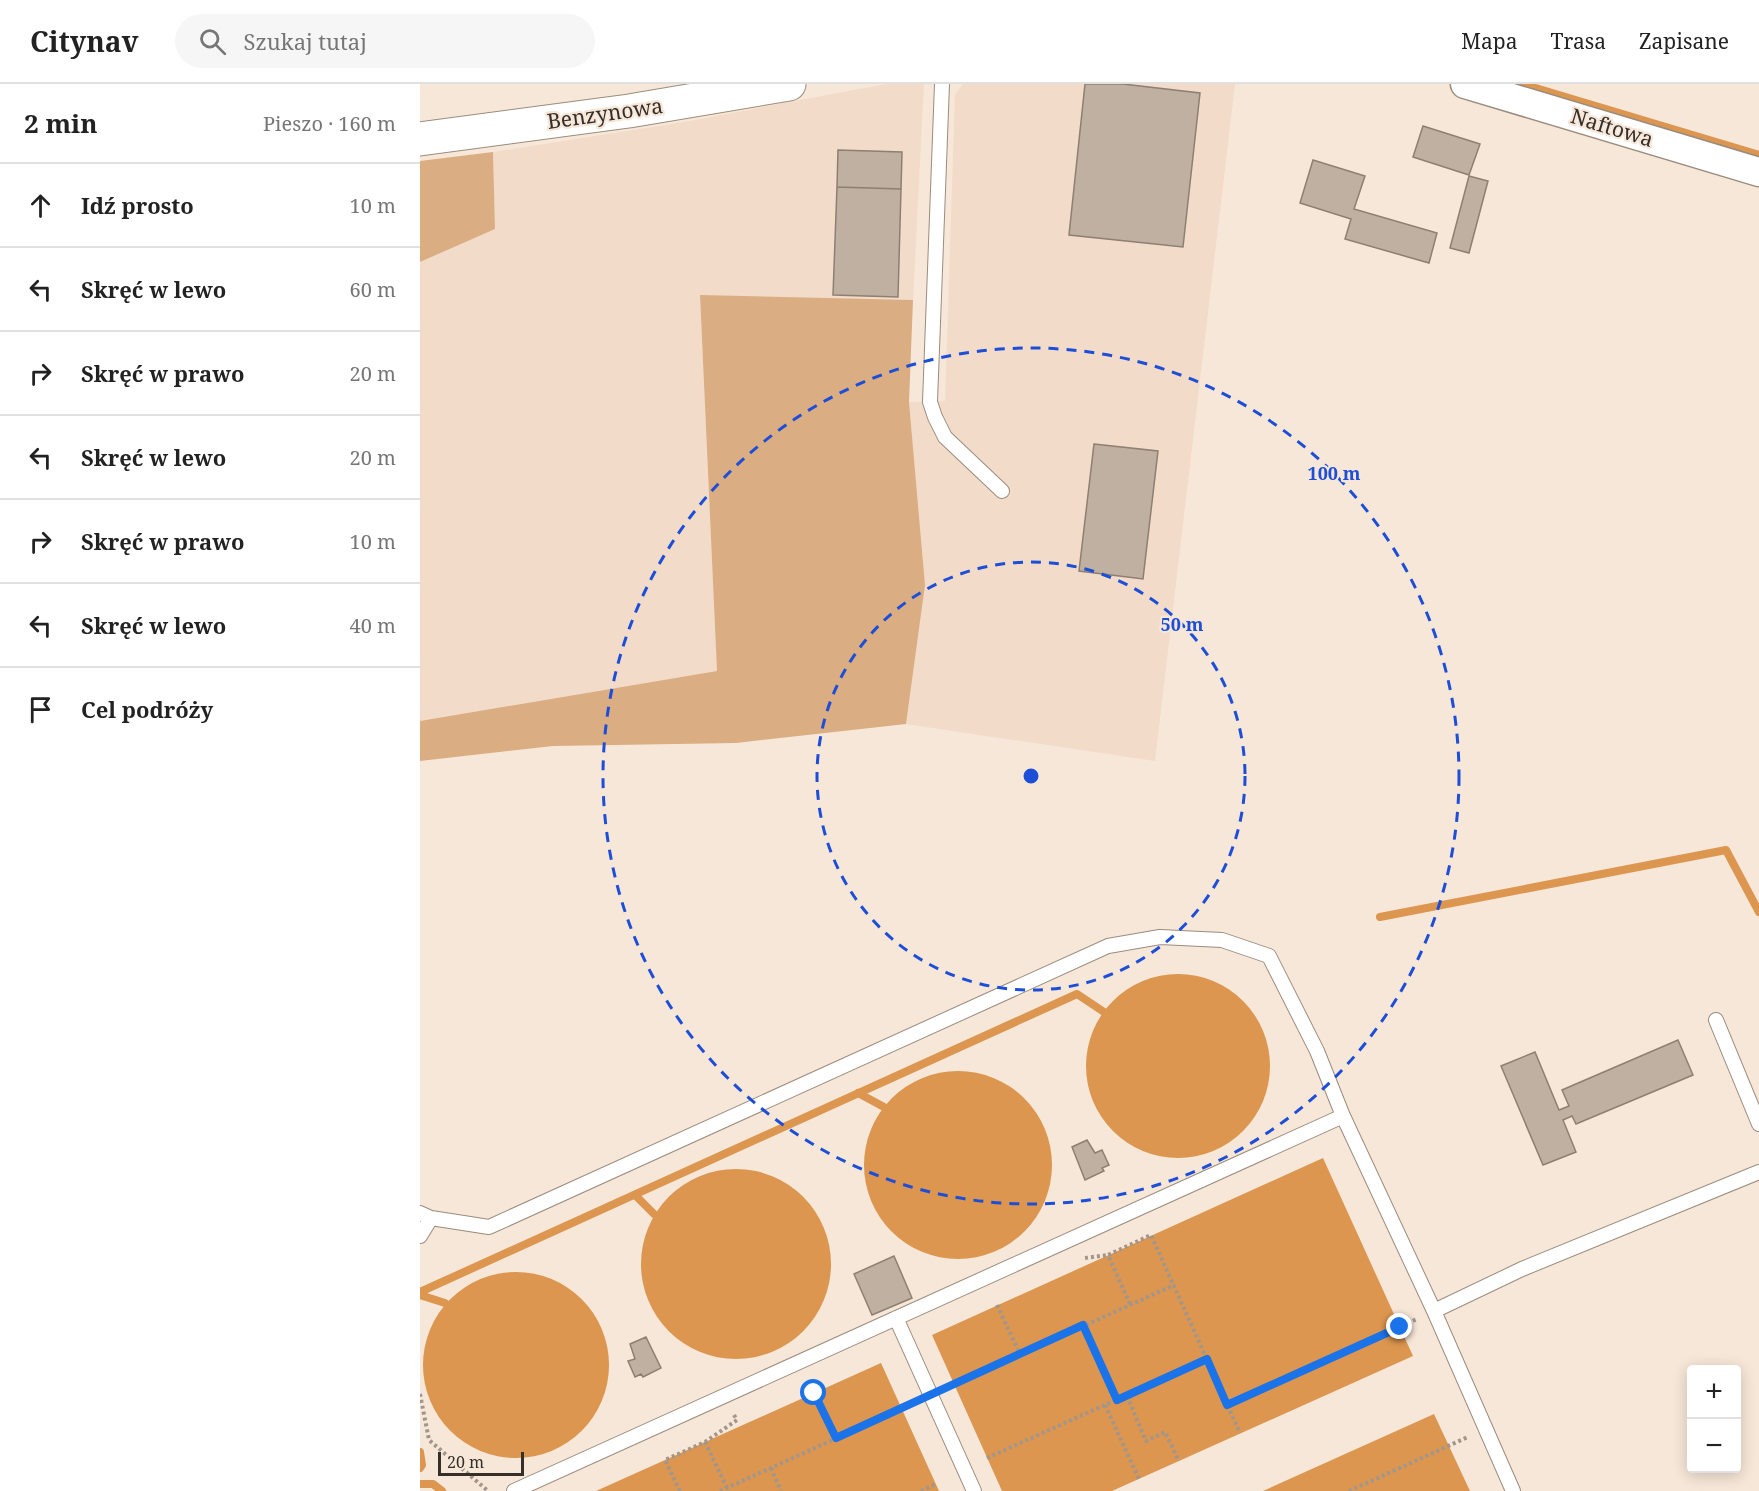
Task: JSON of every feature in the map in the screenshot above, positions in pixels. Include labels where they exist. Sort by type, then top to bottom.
[{"type":"street","name":"Benzynowa","points":[[420,138],[629,111],[789,84]]},
{"type":"street","name":"Naftowa","points":[[1465,84],[1759,171]]},
{"type":"lane","points":[[942,84],[930,402],[945,437],[1002,490]]},
{"type":"lane","points":[[420,1236],[425,1216],[489,1227],[1108,946],[1160,937],[1222,940],[1269,956],[1317,1051],[1343,1116],[1434,1311],[1513,1491]]},
{"type":"lane","points":[[1716,1020],[1759,1124]]},
{"type":"lane","points":[[514,1491],[1343,1116]]},
{"type":"lane","points":[[1434,1311],[1522,1269],[1759,1172]]},
{"type":"lane","points":[[896,1318],[974,1491]]},
{"type":"path","points":[[1080,1259],[1108,1255],[1151,1235],[1240,1433]]},
{"type":"path","points":[[1108,1255],[1130,1304]]},
{"type":"path","points":[[720,1491],[1174,1284]]},
{"type":"path","points":[[998,1305],[1020,1354]]},
{"type":"path","points":[[1083,1325],[1117,1400]]},
{"type":"path","points":[[1227,1405],[1400,1327]]},
{"type":"path","points":[[987,1458],[1207,1359]]},
{"type":"path","points":[[814,1393],[836,1438]]},
{"type":"path","points":[[420,1394],[429,1440],[488,1491]]},
{"type":"path","points":[[1127,1396],[1146,1441],[1165,1432],[1179,1461]]},
{"type":"path","points":[[1105,1405],[1138,1479]]},
{"type":"path","points":[[680,1491],[665,1460],[705,1442],[737,1419]]},
{"type":"path","points":[[705,1442],[727,1488]]},
{"type":"path","points":[[1349,1491],[1450,1447]]},
{"type":"path","points":[[771,1468],[780,1491]]},
{"type":"path","points":[[921,1491],[936,1484]]},
{"type":"shaded area","points":[[886,84],[924,84],[913,300],[700,296],[717,671],[420,721],[420,262],[495,229],[493,152],[684,122]]},
{"type":"shaded area","points":[[963,84],[1235,84],[1155,761],[906,724],[925,585],[909,402],[945,401],[955,94]]},
{"type":"shaded area","points":[[493,152],[495,229],[420,262],[420,161]]},
{"type":"shaded area","points":[[700,295],[913,300],[909,402],[925,585],[906,724],[736,743],[553,746],[420,761],[420,721],[717,671]]},
{"type":"shaded area","points":[[1178,974],[1213,981],[1229,989],[1243,1001],[1255,1015],[1263,1031],[1270,1066],[1263,1101],[1255,1117],[1243,1131],[1229,1143],[1213,1151],[1178,1158],[1143,1151],[1127,1143],[1113,1131],[1101,1117],[1093,1101],[1086,1066],[1093,1031],[1101,1015],[1113,1001],[1127,989],[1143,981]]},
{"type":"shaded area","points":[[958,1071],[994,1078],[1018,1092],[1031,1105],[1045,1129],[1052,1165],[1045,1201],[1031,1225],[1018,1238],[994,1252],[958,1259],[922,1252],[898,1238],[885,1225],[871,1201],[864,1165],[871,1129],[885,1105],[898,1092],[922,1078]]},
{"type":"shaded area","points":[[1323,1158],[1413,1356],[1112,1491],[1002,1491],[932,1335]]},
{"type":"shaded area","points":[[727,1169],[745,1169],[781,1180],[796,1190],[810,1204],[827,1236],[831,1264],[827,1292],[820,1309],[810,1324],[796,1338],[764,1355],[745,1359],[727,1359],[691,1348],[676,1338],[662,1324],[645,1292],[641,1273],[641,1255],[652,1219],[662,1204],[676,1190],[708,1173]]},
{"type":"shaded area","points":[[516,1272],[552,1279],[568,1287],[582,1299],[594,1313],[602,1329],[609,1365],[602,1401],[594,1417],[582,1431],[568,1443],[552,1451],[516,1458],[480,1451],[464,1443],[450,1431],[438,1417],[430,1401],[423,1365],[430,1329],[438,1313],[450,1299],[464,1287],[480,1279]]},
{"type":"shaded area","points":[[881,1363],[939,1491],[596,1491]]},
{"type":"shaded area","points":[[1434,1414],[1470,1491],[1263,1491]]},
{"type":"building","points":[[1085,84],[1123,84],[1200,93],[1183,247],[1069,235]]},
{"type":"building","points":[[1423,126],[1480,144],[1469,175],[1413,157]]},
{"type":"building","points":[[838,150],[902,152],[901,189],[837,187]]},
{"type":"building","points":[[1313,160],[1365,176],[1354,209],[1437,233],[1429,263],[1345,239],[1351,219],[1300,203]]},
{"type":"building","points":[[1469,176],[1488,181],[1469,253],[1450,248]]},
{"type":"building","points":[[837,187],[901,189],[898,297],[833,295]]},
{"type":"building","points":[[1094,444],[1158,451],[1143,579],[1079,571]]},
{"type":"building","points":[[1678,1040],[1693,1075],[1576,1124],[1572,1116],[1563,1120],[1576,1152],[1543,1165],[1501,1066],[1535,1052],[1559,1110],[1569,1106],[1562,1090]]},
{"type":"building","points":[[1087,1140],[1095,1153],[1102,1150],[1109,1165],[1102,1168],[1104,1171],[1085,1180],[1072,1147]]},
{"type":"building","points":[[894,1256],[912,1298],[872,1315],[854,1274]]},
{"type":"building","points":[[646,1337],[661,1368],[643,1377],[641,1374],[635,1377],[628,1361],[635,1359],[630,1344]]},
{"type":"waterway","points":[[1522,84],[1759,155]]},
{"type":"waterway","points":[[1380,917],[1726,850],[1759,912]]},
{"type":"waterway","points":[[420,1292],[1077,994],[1104,1012]]},
{"type":"waterway","points":[[858,1093],[884,1107]]},
{"type":"waterway","points":[[635,1195],[654,1214]]},
{"type":"waterway","points":[[420,1295],[445,1303]]},
{"type":"waterway","points":[[420,1452],[422,1465],[420,1468]]},
{"type":"waterway","points":[[420,1484],[433,1484],[442,1491]]},
{"type":"route","points":[[814,1393],[836,1438],[1083,1325],[1117,1400],[1207,1359],[1227,1405],[1400,1327]]}]
